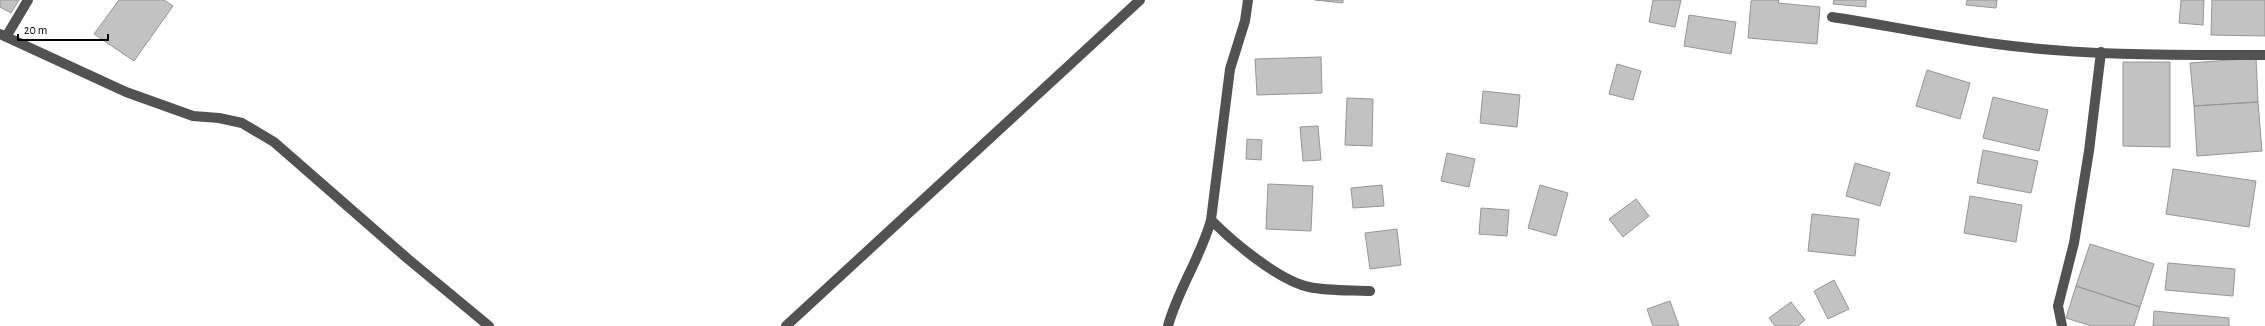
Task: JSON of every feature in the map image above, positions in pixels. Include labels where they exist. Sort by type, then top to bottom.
[{"type":"street","points":[[28,0],[3,35],[126,92],[193,116],[219,118],[242,123],[267,138],[489,326]]},
{"type":"street","points":[[786,326],[1140,0]]},
{"type":"street","points":[[1168,326],[1178,296],[1195,262],[1211,220],[1230,69],[1245,21],[1248,0]]},
{"type":"street","points":[[1832,17],[1995,44],[2101,52],[2265,55]]},
{"type":"street","points":[[2062,326],[2058,306],[2074,243],[2089,151],[2101,52]]},
{"type":"street","points":[[1211,220],[1230,239],[1251,255],[1300,284],[1323,289],[1370,291]]},
{"type":"building","points":[[0,0],[19,0],[11,13],[0,7]]},
{"type":"building","points":[[119,0],[164,0],[173,6],[134,61],[94,34]]},
{"type":"building","points":[[1315,0],[1343,0],[1343,3]]},
{"type":"building","points":[[1653,0],[1681,0],[1675,27],[1649,22]]},
{"type":"building","points":[[1779,0],[1778,3],[1820,7],[1817,44],[1748,38],[1751,1]]},
{"type":"building","points":[[1834,0],[1866,0],[1866,7],[1833,4]]},
{"type":"building","points":[[1967,0],[1997,0],[1996,8],[1966,5]]},
{"type":"building","points":[[2181,0],[2204,0],[2203,25],[2179,23]]},
{"type":"building","points":[[2212,0],[2265,0],[2265,36],[2211,35]]},
{"type":"building","points":[[1689,15],[1736,22],[1731,54],[1684,46]]},
{"type":"building","points":[[1321,57],[1322,93],[1257,95],[1255,59]]},
{"type":"building","points":[[2256,58],[2258,102],[2194,106],[2190,63]]},
{"type":"building","points":[[2123,62],[2170,62],[2170,147],[2123,146]]},
{"type":"building","points":[[1617,64],[1641,71],[1633,100],[1609,94]]},
{"type":"building","points":[[1927,70],[1970,83],[1960,119],[1916,106]]},
{"type":"building","points":[[1483,91],[1520,95],[1517,127],[1480,123]]},
{"type":"building","points":[[1993,97],[2048,110],[2039,151],[1983,138]]},
{"type":"building","points":[[1347,98],[1373,99],[1372,146],[1345,145]]},
{"type":"building","points":[[2258,102],[2262,151],[2197,156],[2194,106]]},
{"type":"building","points":[[1318,126],[1321,160],[1303,161],[1300,127]]},
{"type":"building","points":[[1247,139],[1262,140],[1261,160],[1246,159]]},
{"type":"building","points":[[1983,150],[2038,161],[2031,193],[1977,183]]},
{"type":"building","points":[[1447,153],[1475,159],[1469,187],[1441,181]]},
{"type":"building","points":[[1855,163],[1890,173],[1880,206],[1846,196]]},
{"type":"building","points":[[2173,169],[2256,181],[2249,227],[2166,214]]},
{"type":"building","points":[[1268,184],[1313,186],[1311,231],[1266,229]]},
{"type":"building","points":[[1382,185],[1384,206],[1353,208],[1351,188]]},
{"type":"building","points":[[1540,185],[1568,193],[1556,236],[1528,228]]},
{"type":"building","points":[[1970,196],[2022,205],[2016,242],[1964,233]]},
{"type":"building","points":[[1636,199],[1649,216],[1623,237],[1609,219]]},
{"type":"building","points":[[1481,208],[1509,210],[1507,236],[1479,234]]},
{"type":"building","points":[[1812,214],[1859,219],[1855,256],[1808,251]]},
{"type":"building","points":[[1397,229],[1401,265],[1370,269],[1365,233]]},
{"type":"building","points":[[2090,244],[2154,264],[2140,307],[2076,286]]},
{"type":"building","points":[[2168,263],[2235,269],[2233,296],[2165,290]]},
{"type":"building","points":[[1834,280],[1849,309],[1828,319],[1814,291]]},
{"type":"building","points":[[2076,286],[2140,307],[2134,326],[2091,326],[2066,318]]},
{"type":"building","points":[[1670,301],[1679,326],[1653,326],[1647,309]]},
{"type":"building","points":[[1791,302],[1805,320],[1798,326],[1775,326],[1769,318]]},
{"type":"building","points":[[2154,311],[2229,318],[2229,326],[2153,326]]}]
